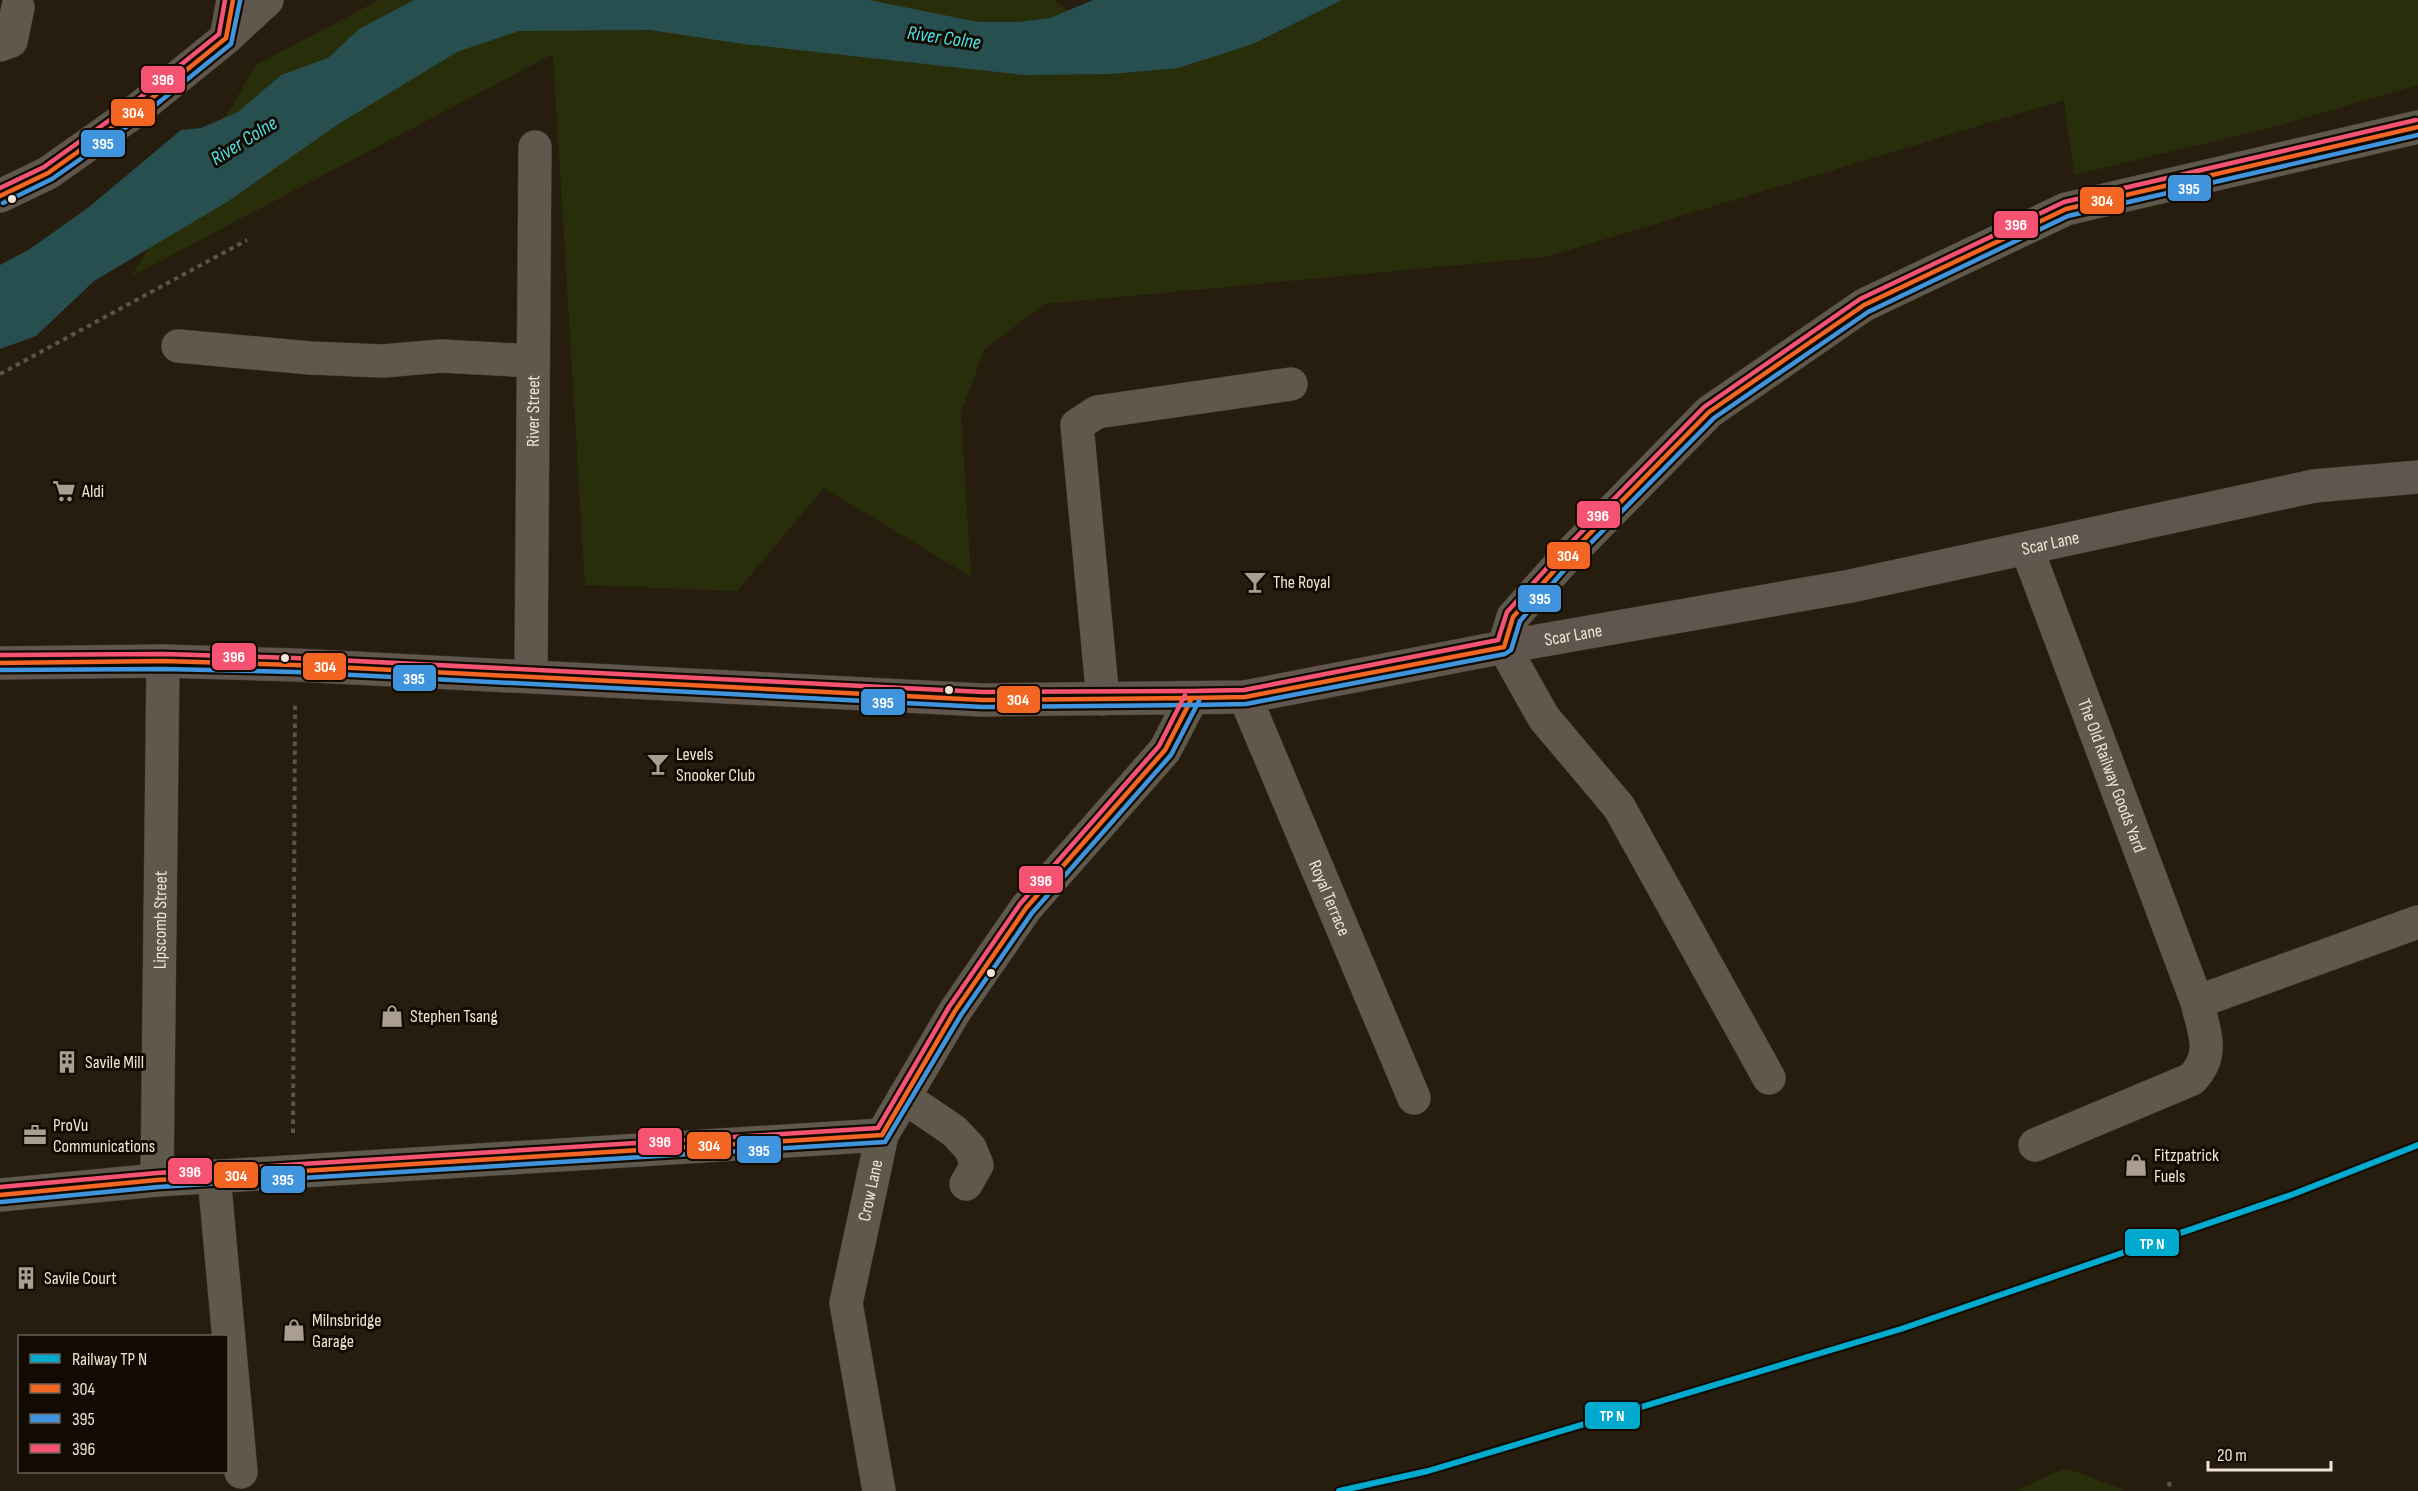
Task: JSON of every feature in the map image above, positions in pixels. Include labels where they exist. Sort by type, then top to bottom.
[{"type":"main road","points":[[0,196],[48,173],[137,110],[226,38],[232,0]]},
{"type":"main road","name":"Scar Lane","points":[[0,663],[163,661],[295,664],[983,700],[1245,697],[1504,647],[1851,586],[2314,486],[2418,477]]},
{"type":"street","points":[[226,38],[267,0]]},
{"type":"street","points":[[0,45],[11,41],[18,7]]},
{"type":"street","points":[[1769,1078],[1618,807],[1544,718],[1504,647],[1513,617],[1561,563],[1709,412],[1864,305],[2066,209],[2418,127]]},
{"type":"street","name":"River Street","points":[[531,675],[535,147]]},
{"type":"street","points":[[178,346],[310,358],[383,361],[441,356],[533,361]]},
{"type":"street","points":[[1103,699],[1077,425],[1097,412],[1291,384]]},
{"type":"street","name":"The Old Railway Goods Yard","points":[[2027,549],[2197,1002],[2207,1049],[2204,1066],[2192,1079],[2035,1145]]},
{"type":"street","name":"Lipscomb Street","points":[[157,1180],[163,661]]},
{"type":"street","name":"Royal Terrace","points":[[1245,697],[1414,1098]]},
{"type":"street","name":"Crow Lane","points":[[879,1491],[846,1303],[882,1135],[955,1011],[1026,908],[1165,750],[1192,698]]},
{"type":"street","points":[[2197,1002],[2418,922]]},
{"type":"street","points":[[904,1096],[954,1131],[970,1148],[977,1165],[966,1184]]},
{"type":"street","points":[[0,1195],[214,1176],[882,1135]]},
{"type":"street","points":[[214,1176],[241,1472]]},
{"type":"path","points":[[0,374],[247,240]]},
{"type":"path","points":[[292,1173],[295,664]]},
{"type":"path","points":[[2169,1482],[2170,1491]]},
{"type":"green space","points":[[379,0],[1054,0],[1067,10],[1253,44],[1342,0],[2418,0],[2418,85],[2281,125],[2074,175],[2064,100],[1546,257],[1044,304],[984,350],[961,413],[971,577],[824,488],[737,591],[585,585],[553,54],[132,276],[256,65]]},
{"type":"green space","points":[[2066,1468],[2122,1489],[2122,1491],[2015,1491]]},
{"type":"water","name":"River Colne","points":[[414,0],[869,0],[978,22],[1018,22],[1050,18],[1093,0],[1342,0],[1253,44],[1178,68],[1111,74],[1025,75],[743,44],[650,30],[519,31],[457,52],[337,125],[227,202],[94,281],[36,336],[0,349],[0,265],[30,249],[89,207],[181,130],[201,128],[238,112],[281,75],[328,58],[359,29]]},
{"type":"transit line","name":"396","points":[[0,188],[44,167],[132,104],[219,34],[225,0]]},
{"type":"transit line","name":"304","points":[[0,196],[48,173],[137,110],[226,38],[233,0]]},
{"type":"transit line","name":"395","points":[[3,203],[52,179],[142,116],[231,44],[240,1]]},
{"type":"transit line","name":"396","points":[[0,655],[163,654],[295,658],[983,692],[1192,691],[1244,690],[1498,640],[1507,612],[1556,558],[1704,407],[1860,299],[2064,202],[2416,120]]},
{"type":"transit line","name":"304","points":[[0,663],[163,661],[295,665],[983,700],[1192,698],[1245,697],[1504,647],[1513,617],[1561,563],[1709,412],[1864,305],[2066,209],[2418,127]]},
{"type":"transit line","name":"395","points":[[0,670],[163,669],[295,672],[983,707],[1192,705],[1246,704],[1505,654],[1511,650],[1520,621],[1566,568],[1714,418],[1868,312],[2068,216],[2418,135]]},
{"type":"transit line","name":"396","points":[[0,1187],[157,1173],[878,1128],[949,1007],[1020,904],[1159,746],[1185,695]]},
{"type":"transit line","name":"304","points":[[0,1195],[157,1180],[882,1135],[955,1011],[1026,908],[1165,750],[1192,698]]},
{"type":"transit line","name":"395","points":[[1,1202],[158,1187],[885,1142],[961,1015],[1032,913],[1171,755],[1199,701]]},
{"type":"transit line","points":[[1339,1491],[1428,1471],[1901,1329],[2291,1195],[2418,1145]]},
{"type":"place","name":"Aldi","points":[[64,491]]},
{"type":"place","name":"The Royal","points":[[1255,582]]},
{"type":"place","name":"Levels Snooker Club","points":[[658,764]]},
{"type":"place","name":"Stephen Tsang","points":[[392,1016]]},
{"type":"place","name":"Savile Mill","points":[[67,1062]]},
{"type":"place","name":"ProVu Communications","points":[[35,1135]]},
{"type":"place","name":"Fitzpatrick Fuels","points":[[2136,1165]]},
{"type":"place","name":"Savile Court","points":[[26,1278]]},
{"type":"place","name":"Milnsbridge Garage","points":[[294,1330]]}]
